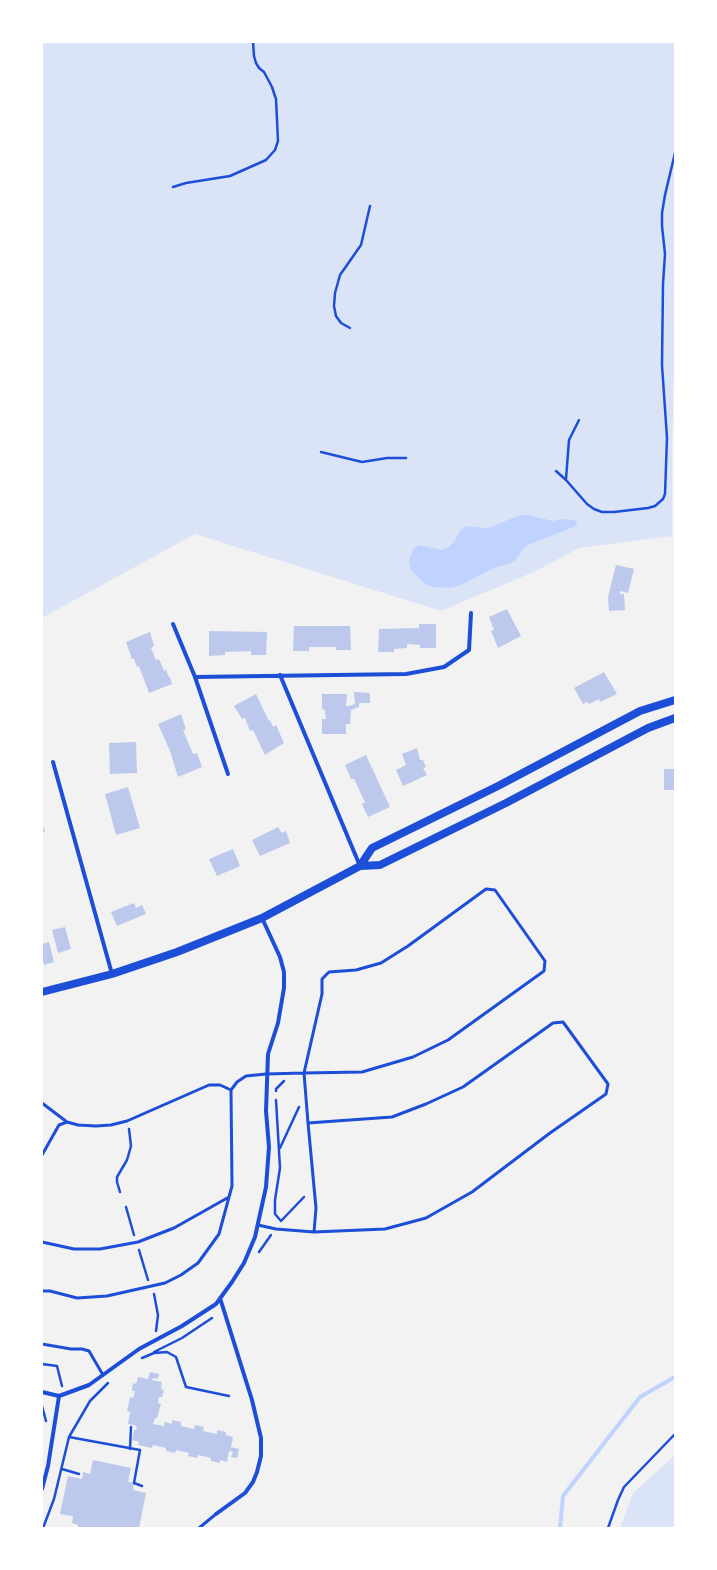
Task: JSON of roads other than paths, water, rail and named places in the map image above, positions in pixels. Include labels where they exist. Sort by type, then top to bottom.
[{"type":"main road","points":[[360,866],[372,848],[498,786],[640,711],[675,700]]},
{"type":"main road","points":[[42,992],[112,974],[177,952],[262,918],[360,866],[380,865],[506,803],[648,728],[675,718]]},
{"type":"street","points":[[195,677],[406,674],[444,667],[469,650],[471,613]]},
{"type":"street","points":[[173,624],[195,677],[228,774]]},
{"type":"street","points":[[280,675],[360,866]]},
{"type":"street","points":[[53,762],[112,974]]},
{"type":"street","points":[[42,1392],[62,1395],[89,1385],[138,1349],[201,1314],[216,1304],[244,1263],[255,1237],[266,1187],[270,1147],[266,1111],[266,1074],[268,1054],[278,1024],[284,988],[284,972],[280,957],[262,918]]},
{"type":"street","points":[[216,1514],[245,1493],[258,1472],[261,1456],[261,1438],[252,1400],[220,1298]]},
{"type":"street","points":[[42,1489],[62,1395]]},
{"type":"lane","points":[[42,1290],[77,1298],[107,1296],[164,1283],[181,1275],[198,1263],[218,1234],[232,1186],[231,1090],[237,1082],[246,1076],[266,1074],[304,1073],[362,1072],[412,1058],[448,1040],[544,971],[545,961],[495,890],[486,889],[408,946],[381,963],[356,970],[329,972],[322,979],[322,994],[304,1073],[316,1208],[314,1232]]},
{"type":"lane","points":[[258,1225],[276,1229],[314,1232],[385,1229],[426,1218],[472,1192],[550,1133],[606,1094],[608,1084],[563,1022],[553,1023],[463,1087],[426,1104],[392,1117],[308,1123]]},
{"type":"lane","points":[[42,1103],[67,1122],[78,1125],[111,1125],[127,1121],[209,1085],[220,1085],[231,1090]]},
{"type":"lane","points":[[42,1155],[59,1125],[67,1122]]},
{"type":"lane","points":[[42,1242],[74,1249],[100,1249],[138,1242],[174,1228],[229,1197]]},
{"type":"lane","points":[[42,1344],[89,1351],[103,1375]]},
{"type":"lane","points":[[199,1528],[216,1514]]},
{"type":"water","points":[[522,515],[553,521],[561,519],[573,520],[577,523],[576,526],[528,545],[523,549],[516,560],[509,564],[496,567],[452,588],[433,587],[425,584],[411,570],[409,562],[411,555],[414,548],[419,545],[441,550],[448,548],[453,543],[461,529],[467,526],[484,528],[491,527]]},
{"type":"waterway","points":[[560,1528],[563,1496],[640,1397],[675,1377]]}]
